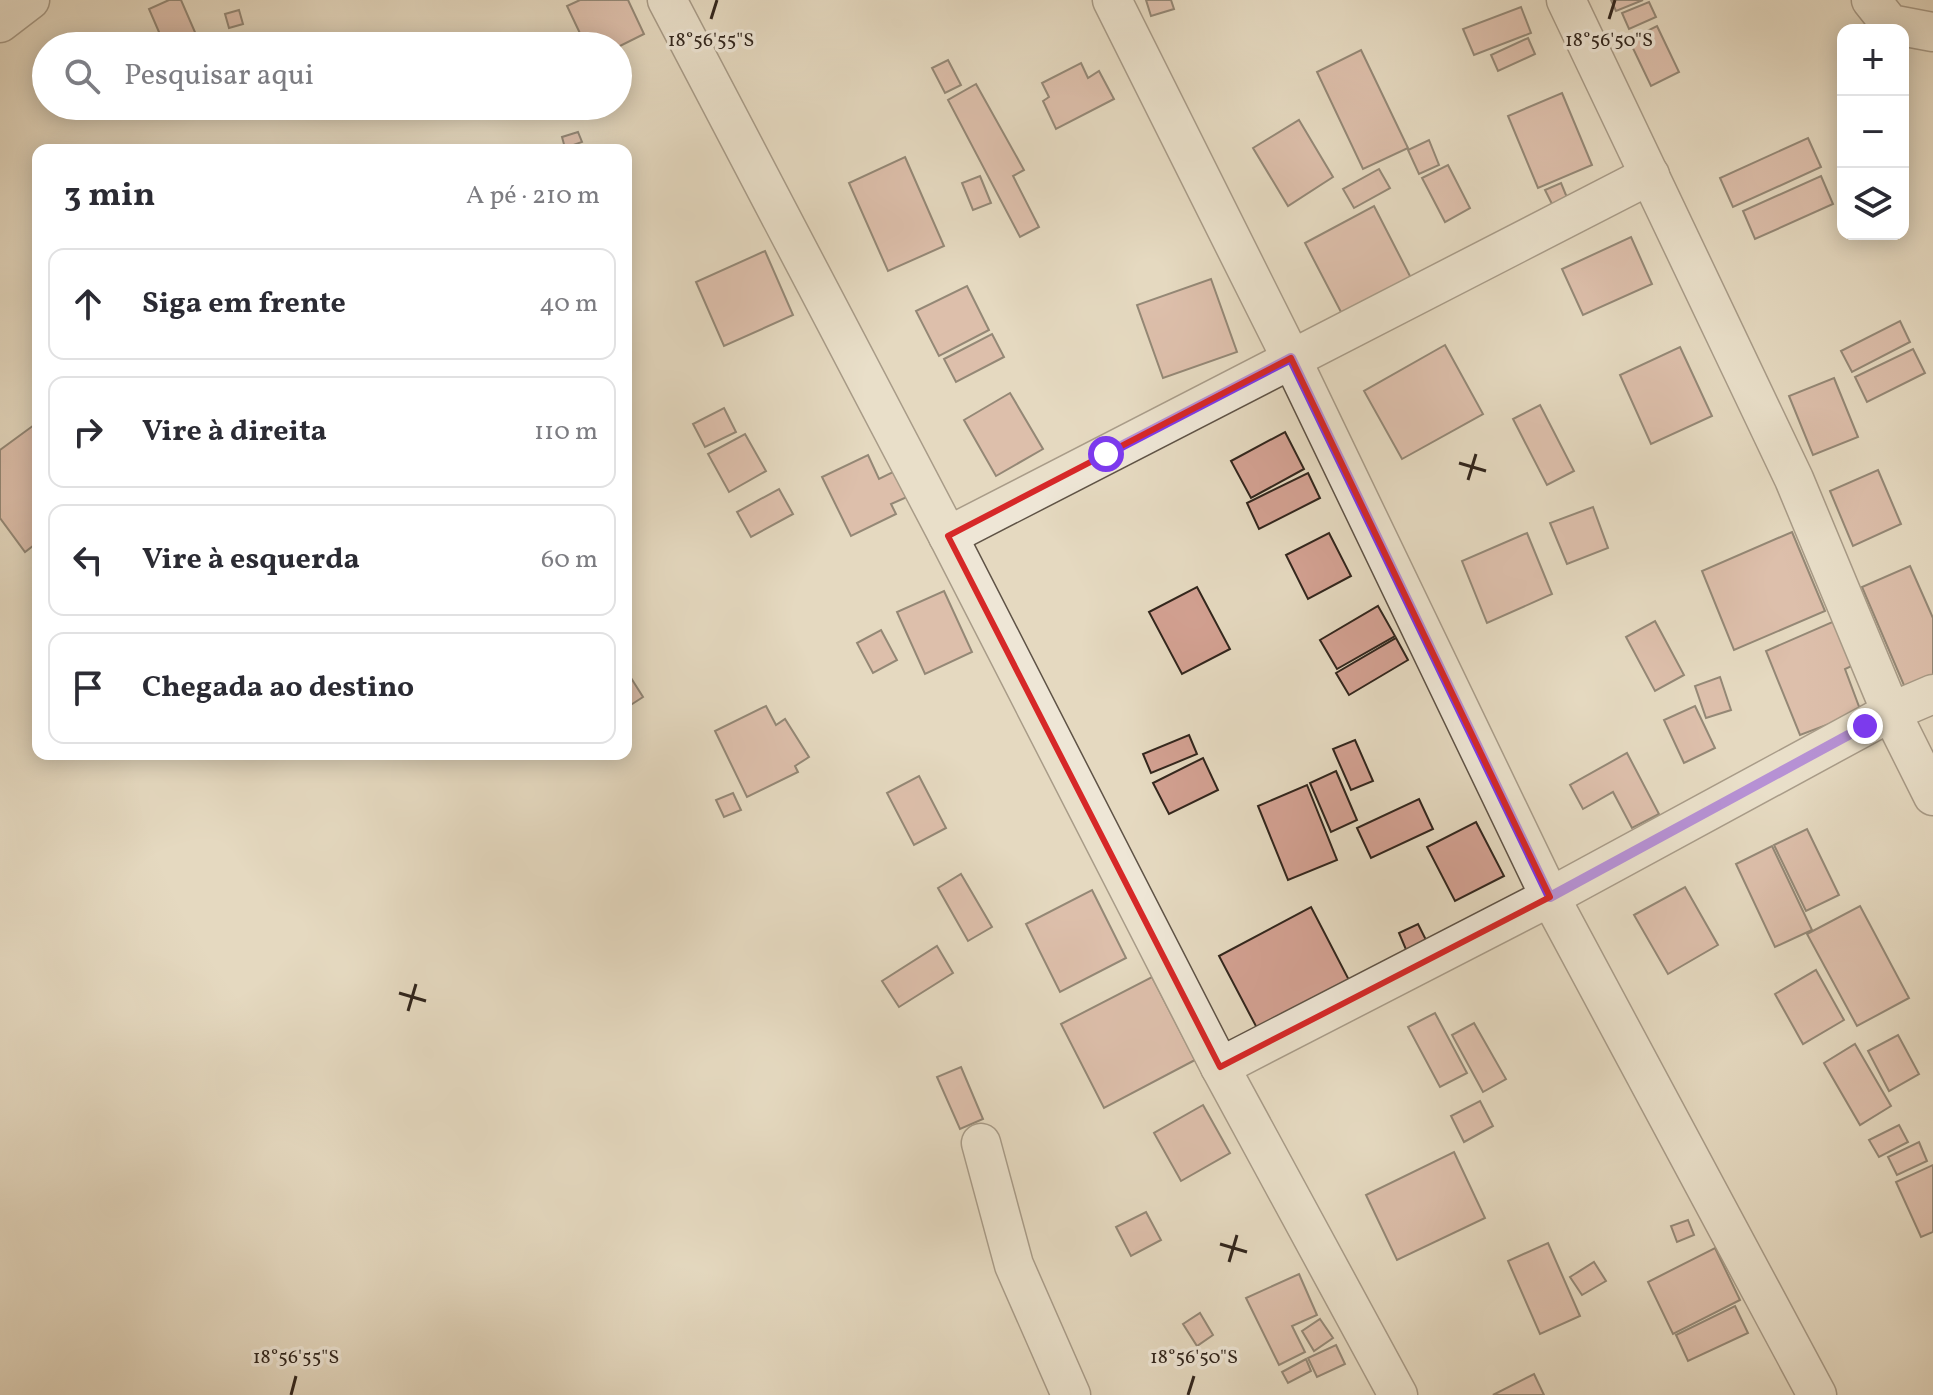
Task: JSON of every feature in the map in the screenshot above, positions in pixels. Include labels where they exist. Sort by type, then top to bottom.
[{"type":"street","points":[[667,0],[948,536],[1220,1067],[1398,1395]]},
{"type":"street","points":[[1112,0],[1291,358],[1550,897],[1817,1395]]},
{"type":"street","points":[[1566,0],[1794,479],[1891,712],[1933,796]]},
{"type":"street","points":[[1871,0],[1890,24],[1933,32]]},
{"type":"street","points":[[948,536],[1650,175]]},
{"type":"street","points":[[1220,1067],[1550,897],[1891,712],[1933,694]]},
{"type":"street","points":[[981,1143],[1014,1265],[1071,1395]]},
{"type":"highlighted area","points":[[1291,358],[1550,897],[1220,1067],[948,536]]},
{"type":"building","points":[[169,0],[181,0],[195,32],[159,32],[149,9]]},
{"type":"building","points":[[580,0],[628,0],[644,34],[632,40],[632,32],[579,32],[567,6]]},
{"type":"building","points":[[1146,0],[1171,0],[1174,9],[1151,16]]},
{"type":"building","points":[[1611,0],[1643,0],[1616,11]]},
{"type":"building","points":[[1649,2],[1656,17],[1629,29],[1622,13]]},
{"type":"building","points":[[1521,7],[1531,33],[1474,55],[1463,29]]},
{"type":"building","points":[[239,10],[243,24],[229,28],[225,14]]},
{"type":"building","points":[[1657,26],[1679,72],[1651,86],[1629,40]]},
{"type":"building","points":[[1528,38],[1535,54],[1498,71],[1491,55]]},
{"type":"building","points":[[1361,50],[1408,148],[1363,169],[1317,72]]},
{"type":"building","points":[[948,60],[961,85],[945,93],[932,68]]},
{"type":"building","points":[[1081,63],[1088,78],[1099,71],[1114,99],[1056,129],[1043,101],[1049,97],[1042,83]]},
{"type":"building","points":[[976,84],[1024,170],[1013,176],[1039,227],[1020,237],[948,100]]},
{"type":"building","points":[[1562,93],[1592,165],[1538,188],[1508,116]]},
{"type":"building","points":[[1299,120],[1333,177],[1288,206],[1253,148]]},
{"type":"building","points":[[578,132],[582,142],[564,144],[562,137]]},
{"type":"building","points":[[1808,138],[1821,167],[1733,207],[1720,178]]},
{"type":"building","points":[[1429,140],[1439,165],[1419,174],[1408,150]]},
{"type":"building","points":[[905,157],[944,246],[888,271],[849,183]]},
{"type":"building","points":[[1448,165],[1470,208],[1445,222],[1422,178]]},
{"type":"building","points":[[1379,169],[1390,188],[1354,208],[1343,189]]},
{"type":"building","points":[[980,176],[991,203],[973,210],[962,183]]},
{"type":"building","points":[[1821,176],[1833,204],[1755,239],[1743,211]]},
{"type":"building","points":[[1561,183],[1568,200],[1553,206],[1545,190]]},
{"type":"building","points":[[1374,206],[1411,278],[1342,314],[1305,243]]},
{"type":"building","points":[[1631,237],[1652,284],[1583,315],[1562,269]]},
{"type":"building","points":[[765,251],[793,315],[724,346],[696,282]]},
{"type":"building","points":[[1211,279],[1237,352],[1163,378],[1137,305]]},
{"type":"building","points":[[967,286],[989,330],[939,356],[916,311]]},
{"type":"building","points":[[1900,321],[1910,342],[1852,372],[1841,351]]},
{"type":"building","points":[[992,334],[1004,357],[956,382],[944,359]]},
{"type":"building","points":[[1445,345],[1483,414],[1402,459],[1364,391]]},
{"type":"building","points":[[1680,347],[1712,416],[1651,444],[1620,375]]},
{"type":"building","points":[[1913,349],[1925,373],[1867,402],[1855,377]]},
{"type":"building","points":[[1834,378],[1858,437],[1813,455],[1789,396]]},
{"type":"building","points":[[1010,393],[1043,449],[996,476],[964,420]]},
{"type":"building","points":[[1540,405],[1574,471],[1547,485],[1513,419]]},
{"type":"building","points":[[724,408],[736,432],[705,447],[693,424]]},
{"type":"building","points":[[32,426],[32,547],[25,552],[0,518],[0,450]]},
{"type":"building","points":[[1285,432],[1304,469],[1251,498],[1231,461]]},
{"type":"building","points":[[745,434],[766,471],[729,492],[708,454]]},
{"type":"building","points":[[868,455],[879,479],[895,471],[907,497],[891,504],[896,514],[851,536],[822,477]]},
{"type":"building","points":[[1878,470],[1901,524],[1853,546],[1830,491]]},
{"type":"building","points":[[1308,473],[1320,498],[1259,529],[1247,503]]},
{"type":"building","points":[[779,489],[793,514],[751,537],[737,512]]},
{"type":"building","points":[[1593,507],[1608,548],[1567,564],[1550,523]]},
{"type":"building","points":[[1792,532],[1825,611],[1734,650],[1702,571]]},
{"type":"building","points":[[1329,533],[1351,576],[1308,599],[1286,555]]},
{"type":"building","points":[[1527,533],[1552,594],[1487,623],[1462,561]]},
{"type":"building","points":[[1910,566],[1933,618],[1933,679],[1906,690],[1862,587]]},
{"type":"building","points":[[1197,587],[1230,649],[1182,674],[1149,612]]},
{"type":"building","points":[[944,591],[972,652],[925,674],[897,612]]},
{"type":"building","points":[[1378,606],[1395,636],[1337,669],[1320,640]]},
{"type":"building","points":[[1837,620],[1856,664],[1845,669],[1861,712],[1800,735],[1766,651]]},
{"type":"building","points":[[1655,621],[1684,675],[1655,691],[1626,637]]},
{"type":"building","points":[[881,630],[897,660],[873,673],[857,643]]},
{"type":"building","points":[[1396,638],[1408,660],[1349,695],[1336,673]]},
{"type":"building","points":[[1720,677],[1731,710],[1706,718],[1695,686]]},
{"type":"building","points":[[632,680],[643,697],[632,704]]},
{"type":"building","points":[[766,706],[776,725],[785,719],[809,757],[795,766],[798,772],[747,797],[715,731]]},
{"type":"building","points":[[1695,706],[1715,748],[1684,763],[1664,720]]},
{"type":"building","points":[[1189,735],[1197,754],[1151,773],[1143,754]]},
{"type":"building","points":[[1355,740],[1373,781],[1351,790],[1333,749]]},
{"type":"building","points":[[1627,753],[1659,814],[1632,828],[1613,792],[1583,809],[1570,785]]},
{"type":"building","points":[[1203,758],[1218,790],[1169,814],[1153,783]]},
{"type":"building","points":[[1336,771],[1357,820],[1331,832],[1310,783]]},
{"type":"building","points":[[919,776],[946,828],[914,845],[887,793]]},
{"type":"building","points":[[1307,785],[1337,860],[1288,880],[1258,806]]},
{"type":"building","points":[[733,793],[741,810],[724,817],[716,800]]},
{"type":"building","points":[[1419,799],[1433,829],[1371,858],[1357,828]]},
{"type":"building","points":[[1476,822],[1504,876],[1455,901],[1427,847]]},
{"type":"building","points":[[1807,829],[1839,895],[1806,911],[1774,845]]},
{"type":"building","points":[[1772,846],[1812,930],[1775,947],[1736,864]]},
{"type":"building","points":[[961,874],[992,927],[968,941],[938,888]]},
{"type":"building","points":[[1685,887],[1718,945],[1668,974],[1634,915]]},
{"type":"building","points":[[1092,890],[1126,958],[1060,992],[1026,924]]},
{"type":"building","points":[[1860,906],[1909,998],[1857,1026],[1807,934]]},
{"type":"building","points":[[1311,907],[1350,982],[1258,1030],[1219,956]]},
{"type":"building","points":[[1418,924],[1427,942],[1407,952],[1399,933]]},
{"type":"building","points":[[937,946],[953,973],[899,1007],[882,981]]},
{"type":"building","points":[[1816,970],[1844,1020],[1803,1044],[1775,994]]},
{"type":"building","points":[[1152,977],[1195,1060],[1104,1108],[1061,1024]]},
{"type":"building","points":[[1435,1013],[1467,1073],[1440,1087],[1408,1027]]},
{"type":"building","points":[[1474,1023],[1506,1079],[1483,1092],[1452,1035]]},
{"type":"building","points":[[1898,1035],[1919,1074],[1889,1091],[1868,1051]]},
{"type":"building","points":[[1855,1044],[1891,1106],[1860,1125],[1824,1063]]},
{"type":"building","points":[[961,1067],[983,1119],[960,1129],[937,1077]]},
{"type":"building","points":[[1480,1101],[1493,1126],[1464,1142],[1451,1116]]},
{"type":"building","points":[[1203,1105],[1230,1153],[1181,1181],[1154,1133]]},
{"type":"building","points":[[1899,1125],[1908,1142],[1879,1157],[1869,1140]]},
{"type":"building","points":[[1919,1142],[1927,1161],[1897,1175],[1888,1157]]},
{"type":"building","points":[[1454,1152],[1485,1218],[1397,1260],[1366,1195]]},
{"type":"building","points":[[1933,1165],[1933,1232],[1921,1237],[1896,1182]]},
{"type":"building","points":[[1146,1212],[1161,1240],[1131,1256],[1116,1227]]},
{"type":"building","points":[[1688,1220],[1694,1235],[1677,1242],[1671,1226]]},
{"type":"building","points":[[1548,1243],[1580,1316],[1540,1334],[1508,1261]]},
{"type":"building","points":[[1715,1248],[1740,1300],[1673,1334],[1648,1282]]},
{"type":"building","points":[[1594,1262],[1606,1281],[1582,1295],[1570,1277]]},
{"type":"building","points":[[1299,1274],[1317,1315],[1292,1326],[1305,1352],[1279,1365],[1246,1298]]},
{"type":"building","points":[[1735,1306],[1748,1333],[1688,1361],[1676,1335]]},
{"type":"building","points":[[1200,1313],[1213,1335],[1197,1346],[1183,1324]]},
{"type":"building","points":[[1320,1319],[1333,1338],[1314,1351],[1302,1331]]},
{"type":"building","points":[[1336,1345],[1345,1364],[1317,1377],[1308,1358]]},
{"type":"building","points":[[1306,1359],[1311,1371],[1288,1383],[1282,1372]]},
{"type":"building","points":[[1534,1374],[1544,1395],[1493,1395]]},
{"type":"route","points":[[1106,454],[1291,358],[1550,897],[1865,726]]}]
